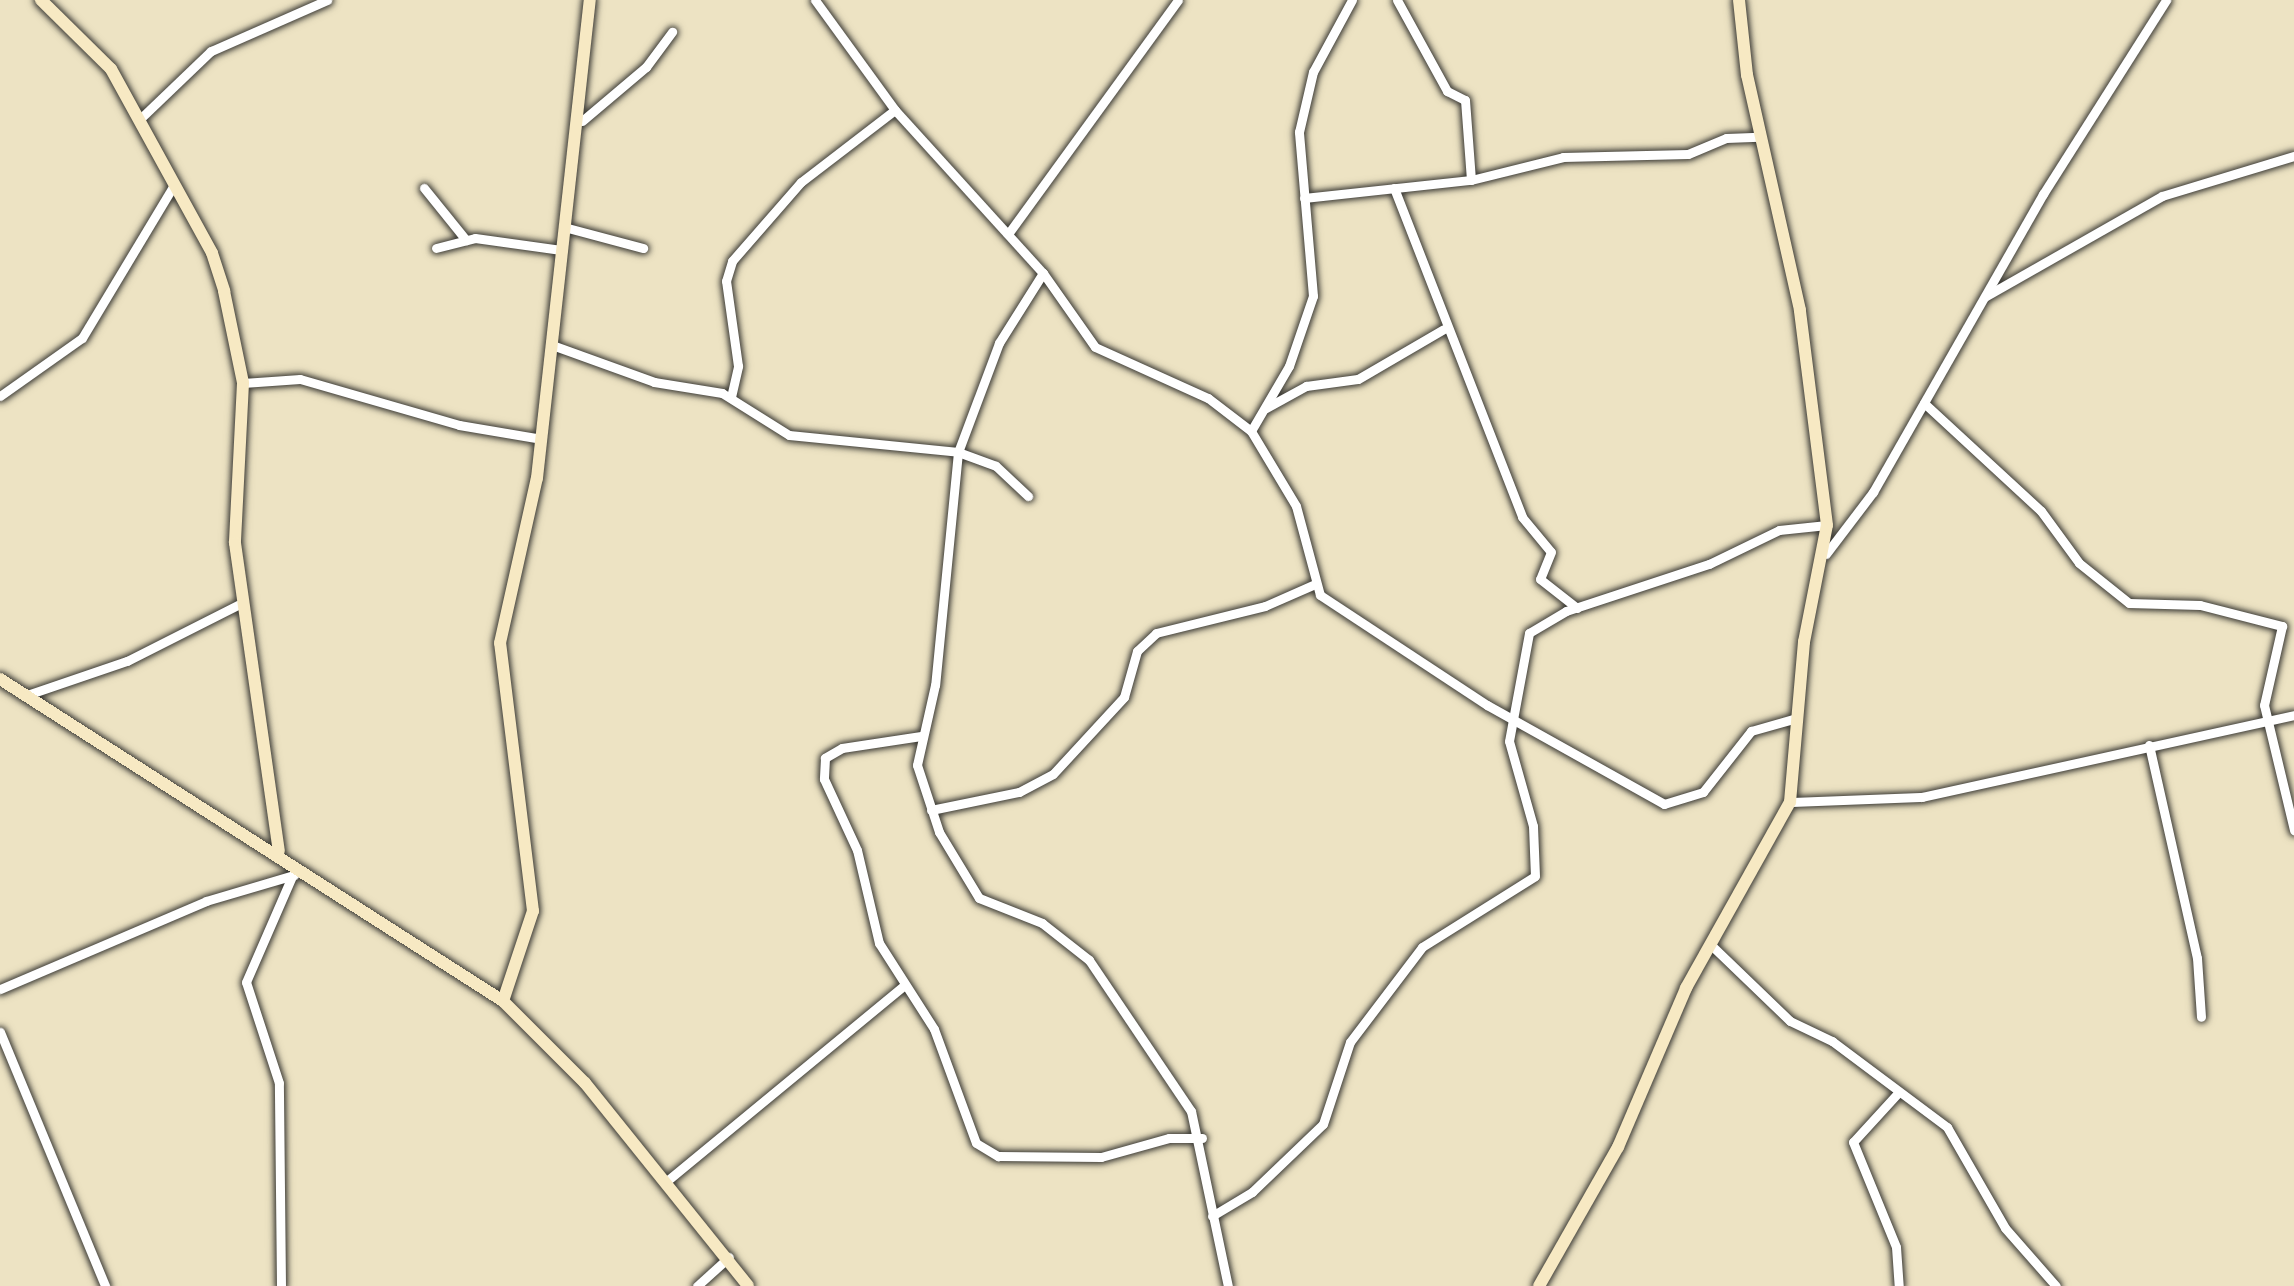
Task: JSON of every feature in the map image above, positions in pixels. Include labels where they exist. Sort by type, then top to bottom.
[{"type":"street","points":[[41,0],[111,70],[212,253],[243,383],[233,513],[279,851]]},
{"type":"street","points":[[140,119],[211,51],[327,0]]},
{"type":"street","points":[[503,1001],[532,911],[500,643],[542,439],[560,250],[582,121],[590,0]]},
{"type":"street","points":[[815,0],[895,110],[1043,273],[1103,353],[1208,398],[1251,431],[1296,506],[1320,595],[1511,718],[1677,805],[1712,783],[1751,731],[1797,718]]},
{"type":"street","points":[[1008,234],[1178,0]]},
{"type":"street","points":[[1251,431],[1313,296],[1304,197],[1305,96],[1352,0]]},
{"type":"street","points":[[1396,0],[1447,91],[1465,100],[1471,180]]},
{"type":"street","points":[[1539,1286],[1618,1147],[1710,944],[1790,802],[1797,718],[1827,525],[1800,310],[1759,137],[1739,0]]},
{"type":"street","points":[[1826,554],[1924,403],[1982,298],[2166,0]]},
{"type":"street","points":[[582,121],[646,67],[672,32]]},
{"type":"street","points":[[731,397],[738,366],[726,281],[732,261],[801,182],[895,110]]},
{"type":"street","points":[[1304,197],[1471,180],[1546,159],[1688,154],[1726,138],[1759,137]]},
{"type":"street","points":[[1982,298],[2059,248],[2162,196],[2294,156]]},
{"type":"street","points":[[0,396],[82,338],[174,185]]},
{"type":"street","points":[[424,188],[466,240]]},
{"type":"street","points":[[1394,188],[1444,329],[1471,370],[1522,517],[1551,552],[1540,579],[1577,608]]},
{"type":"street","points":[[564,227],[643,248]]},
{"type":"street","points":[[436,248],[466,240],[560,250]]},
{"type":"street","points":[[1043,273],[999,343],[958,452],[935,685],[917,764],[931,810],[987,906],[1042,923],[1089,960],[1202,1138],[1212,1216],[1228,1286]]},
{"type":"street","points":[[1264,409],[1306,386],[1358,379],[1444,329]]},
{"type":"street","points":[[552,345],[654,382],[731,397],[788,435],[958,452],[996,466],[1028,496]]},
{"type":"street","points":[[243,383],[300,379],[501,435],[542,439]]},
{"type":"street","points":[[1924,403],[2041,511],[2079,563],[2129,602],[2200,605],[2282,626],[2264,695],[2266,721],[2294,830]]},
{"type":"street","points":[[1212,1216],[1252,1192],[1315,1134],[1350,1042],[1422,947],[1530,884],[1536,852],[1511,760],[1511,718],[1529,633],[1577,608],[1709,564],[1779,530],[1827,525]]},
{"type":"street","points":[[931,810],[1019,792],[1053,774],[1124,697],[1137,651],[1156,633],[1265,607],[1315,584]]},
{"type":"street","points":[[27,696],[127,662],[242,603]]},
{"type":"street","points":[[0,679],[279,851],[297,872],[503,1001],[668,1180],[748,1286]]},
{"type":"street","points":[[1790,802],[1922,797],[2294,715]]},
{"type":"street","points":[[921,736],[842,748],[823,767],[857,850],[879,943],[934,1029],[968,1126],[988,1152],[1101,1157],[1169,1138],[1202,1138]]},
{"type":"street","points":[[2149,745],[2197,958],[2201,1017]]},
{"type":"street","points":[[0,989],[206,901],[297,872]]},
{"type":"street","points":[[281,1286],[279,1083],[246,982],[297,872]]},
{"type":"street","points":[[1710,944],[1790,1021],[1832,1041],[1947,1127],[2012,1238],[2056,1286]]},
{"type":"street","points":[[668,1180],[904,986]]},
{"type":"street","points":[[0,1032],[57,1184],[105,1286]]},
{"type":"street","points":[[1897,1094],[1853,1142],[1896,1247],[1899,1286]]},
{"type":"street","points":[[697,1286],[729,1257]]}]
